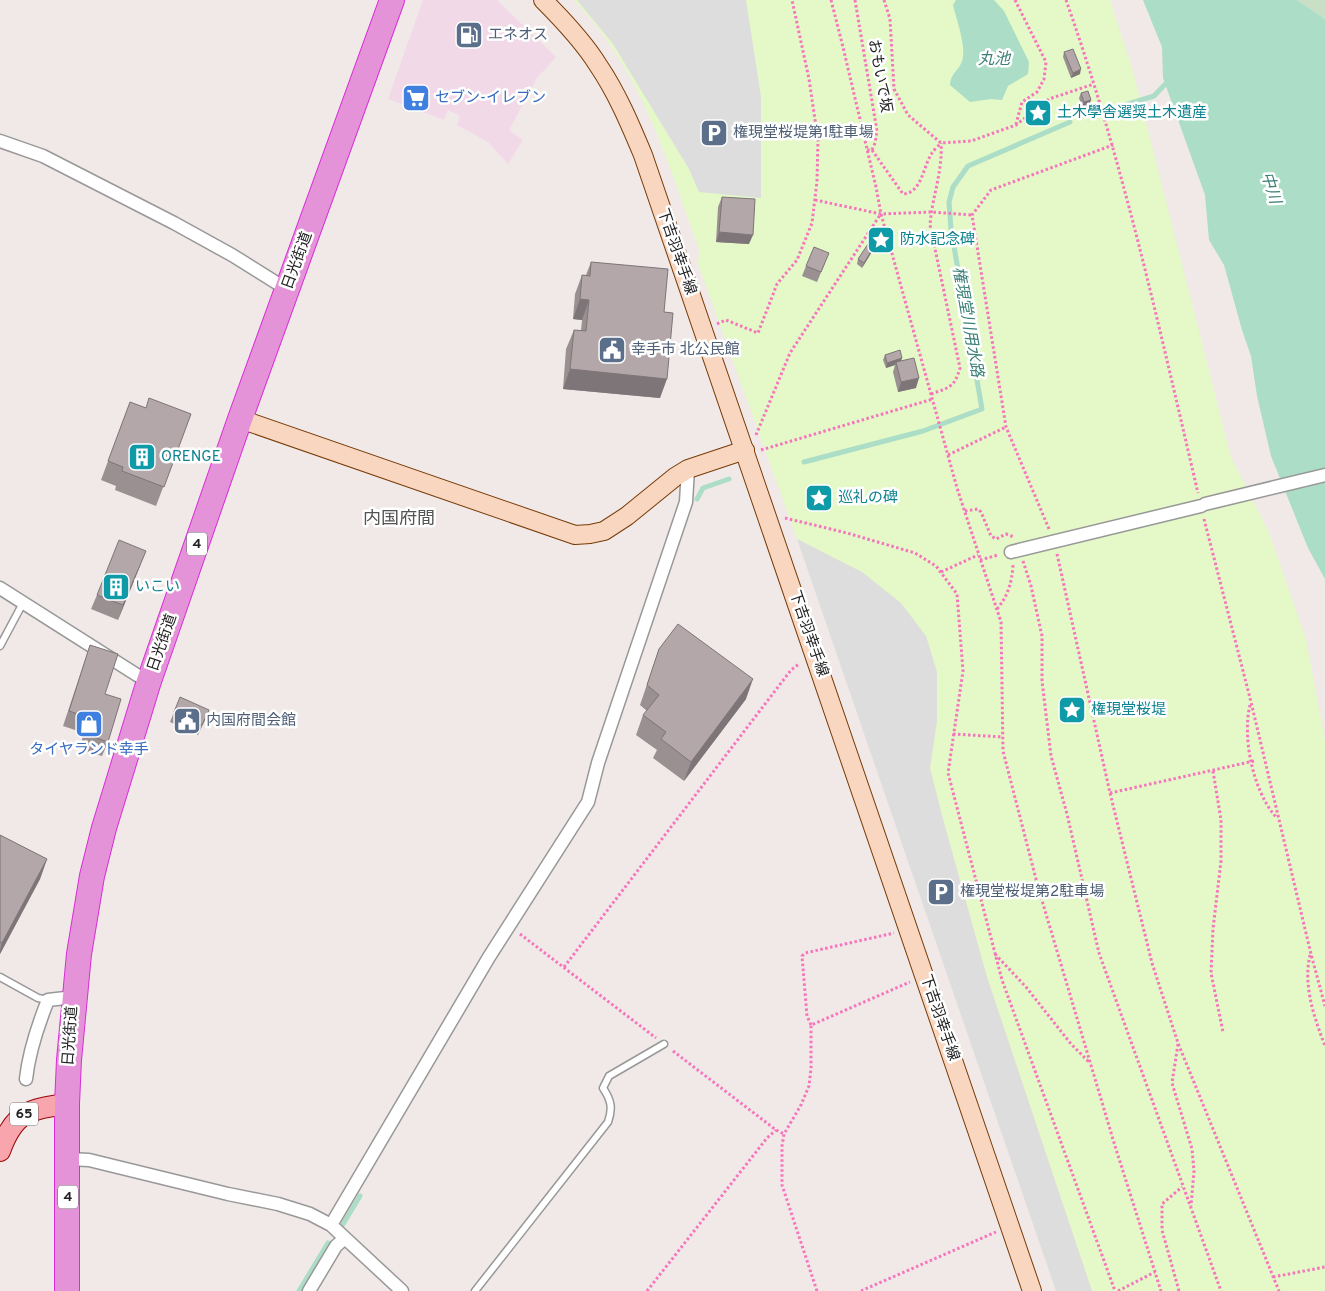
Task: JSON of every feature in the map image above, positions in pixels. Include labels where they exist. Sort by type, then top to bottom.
[{"type":"highway","name":"日光街道","points":[[67,1104],[74,997],[81,938],[92,876],[115,792],[150,681],[240,419],[392,0]]},
{"type":"highway","name":"4","points":[[67,1104],[67,1291]]},
{"type":"main road","name":"下吉羽幸手線","points":[[543,0],[566,23],[598,64],[629,122],[646,164],[753,450],[815,655],[1032,1291]]},
{"type":"main road","points":[[240,419],[575,535],[604,531],[627,516],[675,477],[688,470],[753,450]]},
{"type":"main road","name":"65","points":[[0,1151],[10,1129],[20,1117],[40,1108],[67,1104]]},
{"type":"street","points":[[0,140],[43,156],[174,223],[232,255],[288,290]]},
{"type":"street","points":[[330,1226],[509,926],[588,802],[598,763],[686,502],[688,470]]},
{"type":"street","points":[[1015,551],[1325,475]]},
{"type":"street","points":[[0,588],[137,675],[150,681]]},
{"type":"street","points":[[26,1079],[38,1025],[48,1000],[74,997]]},
{"type":"street","points":[[68,1159],[89,1160],[228,1194],[278,1204],[310,1214],[345,1238],[402,1291]]},
{"type":"street","points":[[309,1291],[336,1246],[345,1238]]},
{"type":"lane","points":[[0,646],[23,604]]},
{"type":"lane","points":[[0,977],[38,998],[48,1000]]},
{"type":"lane","points":[[475,1291],[608,1122],[612,1110],[610,1098],[603,1088],[609,1076],[664,1044]]},
{"type":"path","points":[[716,325],[726,320],[758,333],[777,284],[797,260],[812,223],[817,181],[818,140],[810,79],[792,0]]},
{"type":"path","points":[[830,0],[842,43],[880,214],[944,442],[978,555],[1001,622],[1003,751],[1038,887],[1090,1063],[1161,1291]]},
{"type":"path","name":"おもいで坂","points":[[855,0],[878,132],[872,150]]},
{"type":"path","points":[[884,0],[890,19],[894,89],[908,115],[941,143],[971,141],[1016,125],[1049,99],[1094,84]]},
{"type":"path","points":[[1015,0],[1046,62],[1044,79],[1037,92],[1022,102],[1016,125]]},
{"type":"path","points":[[1066,0],[1113,145],[1147,274],[1277,817],[1325,1006]]},
{"type":"path","points":[[867,150],[872,150],[902,194],[909,194],[916,188],[932,153],[941,143]]},
{"type":"path","points":[[931,394],[956,382],[960,368],[930,225],[942,158],[941,143]]},
{"type":"path","points":[[1113,145],[991,190],[972,215],[1006,427],[1054,541],[1110,793],[1152,963],[1178,1043],[1279,1291]]},
{"type":"path","points":[[815,200],[880,214],[933,213],[972,215]]},
{"type":"path","points":[[756,435],[790,353],[880,214]]},
{"type":"path","points":[[753,450],[933,400]]},
{"type":"path","points":[[948,455],[1006,427]]},
{"type":"path","points":[[965,511],[978,509],[991,536],[996,539],[1006,534],[1013,536],[1015,551],[1012,578],[1005,598],[996,610]]},
{"type":"path","points":[[784,518],[846,533],[914,553],[936,566],[957,594],[963,671],[948,773],[1002,980],[1116,1291],[1155,1272]]},
{"type":"path","points":[[980,560],[1015,551]]},
{"type":"path","points":[[1015,551],[1031,586],[1042,636],[1042,681],[1051,756],[1068,814],[1100,952],[1182,1187],[1221,1291]]},
{"type":"path","points":[[941,572],[978,555]]},
{"type":"path","points":[[564,967],[791,670],[815,655]]},
{"type":"path","points":[[1251,702],[1247,716],[1252,762],[1268,808],[1277,817]]},
{"type":"path","points":[[953,734],[1003,737]]},
{"type":"path","points":[[1110,793],[1252,762]]},
{"type":"path","points":[[1212,771],[1221,820],[1221,861],[1213,929],[1211,973],[1223,1032]]},
{"type":"path","points":[[509,926],[776,1130],[784,1134]]},
{"type":"path","points":[[817,1291],[782,1185],[782,1146],[784,1134],[801,1105],[809,1086],[811,1068],[811,1025],[807,1016],[802,956],[805,953],[909,931]]},
{"type":"path","points":[[995,953],[1026,987],[1071,1044],[1090,1063]]},
{"type":"path","points":[[1311,954],[1307,968],[1312,1012],[1325,1046]]},
{"type":"path","points":[[811,1025],[924,976]]},
{"type":"path","points":[[1178,1043],[1172,1083],[1192,1149],[1194,1171],[1191,1209]]},
{"type":"path","points":[[647,1291],[767,1138],[776,1130]]},
{"type":"path","points":[[1179,1291],[1162,1230],[1162,1204],[1182,1187]]},
{"type":"path","points":[[861,1291],[1010,1226]]},
{"type":"path","points":[[1273,1277],[1325,1267]]},
{"type":"shaded area","points":[[423,0],[497,0],[556,57],[537,78],[509,130],[523,140],[508,164],[488,142],[457,125],[460,116],[448,110],[444,120],[388,99]]},
{"type":"shaded area","points":[[574,0],[1110,0],[1133,71],[1231,457],[1268,530],[1306,639],[1325,741],[1325,1291],[1056,1291],[832,636],[698,264],[699,249],[660,142],[637,91],[623,66],[600,31]]},
{"type":"shaded area","name":"権現堂桜堤第1駐車場","points":[[577,0],[746,0],[761,97],[761,198],[699,192],[689,169],[613,44]]},
{"type":"shaded area","points":[[1297,0],[1325,0],[1325,19]]},
{"type":"shaded area","name":"権現堂桜堤第2駐車場","points":[[797,539],[862,572],[901,603],[926,636],[937,672],[937,721],[930,768],[987,977],[1092,1291],[1056,1291]]},
{"type":"water","name":"丸池","points":[[956,0],[994,0],[1004,11],[1029,62],[1028,74],[1008,86],[1002,100],[991,99],[970,102],[950,85],[952,77],[961,64],[963,55],[962,41],[953,5]]},
{"type":"water","name":"中川","points":[[1143,0],[1297,0],[1325,19],[1325,579],[1308,548],[1271,456],[1257,396],[1251,356],[1224,265],[1209,240],[1205,195],[1163,78],[1162,47]]},
{"type":"building","points":[[1073,49],[1081,69],[1073,73],[1064,52]]},
{"type":"building","points":[[1088,91],[1091,100],[1084,102],[1081,93]]},
{"type":"building","points":[[722,197],[755,199],[753,235],[719,232]]},
{"type":"building","points":[[870,241],[875,245],[864,263],[858,259]]},
{"type":"building","points":[[814,247],[829,253],[821,272],[806,266]]},
{"type":"building","points":[[591,262],[668,269],[664,312],[673,313],[667,379],[570,369],[574,330],[586,331],[589,300],[580,299],[582,275],[590,276]]},
{"type":"building","points":[[900,350],[902,358],[887,363],[885,355]]},
{"type":"building","points":[[914,358],[919,378],[901,382],[896,362]]},
{"type":"building","name":"ORENGE","points":[[149,398],[191,414],[164,487],[122,471],[123,467],[108,461],[130,402],[146,408]]},
{"type":"building","name":"いこい","points":[[119,540],[146,551],[123,605],[97,595]]},
{"type":"building","points":[[678,624],[753,679],[691,762],[661,739],[666,732],[643,715],[659,695],[647,685],[659,649]]},
{"type":"building","points":[[90,645],[118,654],[105,694],[121,699],[108,742],[85,734],[90,718],[69,711]]},
{"type":"building","points":[[180,697],[209,710],[202,725],[174,712]]},
{"type":"building","points":[[0,835],[47,859],[2,943],[0,942]]},
{"type":"waterway","name":"権現堂川用水路","points":[[1125,105],[1154,96],[1170,79]]},
{"type":"waterway","name":"権現堂川用水路","points":[[804,462],[923,431],[982,409],[951,229],[949,202],[953,187],[968,166],[1070,122]]},
{"type":"waterway","name":"権現堂川用水路","points":[[697,499],[703,488],[729,479]]},
{"type":"waterway","name":"権現堂川用水路","points":[[343,1224],[360,1196]]},
{"type":"waterway","name":"権現堂川用水路","points":[[299,1291],[328,1243]]},
{"type":"place","name":"エネオス","points":[[469,35]]},
{"type":"place","name":"セブン-イレブン","points":[[416,98]]},
{"type":"place","name":"土木學舎選奨土木遺産","points":[[1038,113]]},
{"type":"place","name":"権現堂桜堤第1駐車場","points":[[714,133]]},
{"type":"place","name":"防水記念碑","points":[[881,240]]},
{"type":"place","name":"幸手市 北公民館","points":[[612,350]]},
{"type":"place","name":"ORENGE","points":[[142,457]]},
{"type":"place","name":"巡礼の碑","points":[[819,498]]},
{"type":"place","name":"いこい","points":[[116,587]]},
{"type":"place","name":"権現堂桜堤","points":[[1072,710]]},
{"type":"place","name":"内国府間会館","points":[[187,721]]},
{"type":"place","name":"タイヤランド幸手","points":[[89,724]]},
{"type":"place","name":"権現堂桜堤第2駐車場","points":[[941,892]]},
{"type":"district","name":"内国府間","points":[[399,519]]}]
